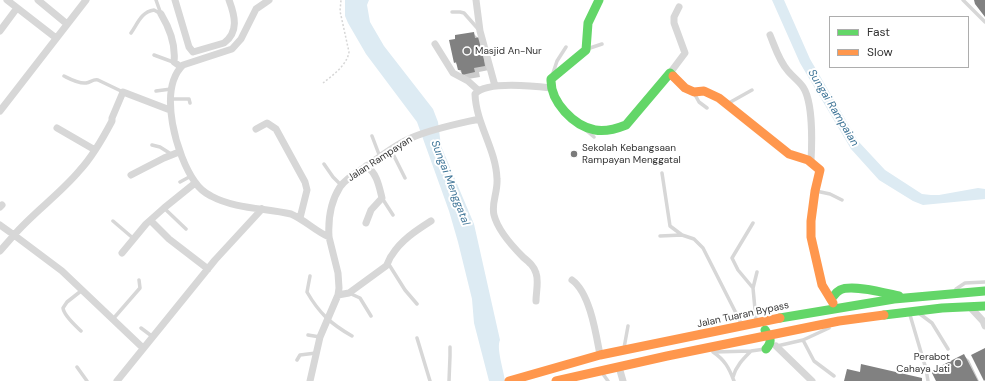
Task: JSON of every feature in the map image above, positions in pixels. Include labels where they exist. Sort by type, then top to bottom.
[{"type":"main road","points":[[599,0],[588,23],[586,50],[551,84],[560,105],[572,119],[584,127],[598,131],[616,129],[625,126],[670,73],[685,88],[694,92],[704,91],[719,98],[793,157],[811,161],[820,170],[815,191],[811,221],[811,238],[822,285],[833,303],[844,312],[851,314],[931,303],[961,301],[977,302],[985,305]]},
{"type":"main road","points":[[833,303],[839,291],[848,288],[882,292],[906,298]]},
{"type":"main road","name":"Jalan Tuaran Bypass","points":[[509,381],[600,355],[750,325],[833,303],[985,291]]},
{"type":"main road","points":[[559,381],[687,352],[846,320],[912,311],[985,305]]},
{"type":"main road","points":[[750,325],[762,328],[769,335],[771,343],[766,349]]},
{"type":"street","points":[[7,0],[56,38]]},
{"type":"street","points":[[38,0],[67,24]]},
{"type":"street","points":[[0,110],[86,0]]},
{"type":"street","points":[[175,0],[189,47],[192,52],[224,43],[229,40],[235,28],[229,0]]},
{"type":"street","points":[[269,0],[256,9],[241,39],[232,50],[181,67],[172,89],[170,110],[179,152],[195,183],[210,195],[229,204],[291,214],[300,218],[329,237]]},
{"type":"street","points":[[476,0],[480,31],[495,86]]},
{"type":"street","points":[[670,73],[685,53],[674,23],[674,17],[679,7]]},
{"type":"street","points":[[0,31],[17,8]]},
{"type":"street","points":[[161,14],[171,34],[175,52],[174,62],[181,67]]},
{"type":"street","points":[[770,35],[782,63],[788,72],[804,87],[809,102],[812,137],[811,161]]},
{"type":"street","points":[[435,44],[453,73],[468,81],[478,90]]},
{"type":"street","points":[[536,301],[537,274],[533,265],[512,246],[500,230],[494,215],[493,202],[497,180],[493,154],[479,119],[475,94],[478,90],[495,86],[551,84]]},
{"type":"street","points":[[0,251],[25,222],[44,207],[81,169],[101,141],[112,121],[123,92],[170,110]]},
{"type":"street","name":"Jalan Rampayan","points":[[310,381],[320,337],[338,295],[338,273],[329,237],[332,195],[348,179],[410,138],[479,119]]},
{"type":"street","points":[[256,129],[267,123],[276,129],[305,182],[307,190],[300,218]]},
{"type":"street","points":[[57,128],[95,150]]},
{"type":"street","points":[[131,175],[171,154],[179,152]]},
{"type":"street","points":[[366,166],[376,178],[382,198],[371,210],[366,223]]},
{"type":"street","points":[[122,253],[140,230],[195,183]]},
{"type":"street","points":[[117,381],[208,269],[262,209]]},
{"type":"street","points":[[152,221],[169,239],[208,269]]},
{"type":"street","points":[[338,295],[349,293],[388,263],[391,255],[411,234],[431,221]]},
{"type":"street","points":[[0,224],[62,271],[81,291],[144,348]]},
{"type":"street","points":[[572,280],[577,284],[592,315],[600,355]]},
{"type":"street","points":[[970,307],[983,321],[985,326]]},
{"type":"street","points":[[776,346],[812,381]]},
{"type":"street","points":[[619,367],[623,381]]},
{"type":"lane","points":[[156,0],[161,14]]},
{"type":"lane","points":[[963,0],[985,22]]},
{"type":"lane","points":[[131,33],[144,14],[154,10],[161,14]]},
{"type":"lane","points":[[452,12],[464,13],[480,31]]},
{"type":"lane","points":[[586,50],[602,44]]},
{"type":"lane","points":[[551,84],[552,73],[557,61],[566,47]]},
{"type":"lane","points":[[154,55],[174,62]]},
{"type":"lane","points":[[64,76],[81,83],[98,80],[123,92]]},
{"type":"lane","points":[[156,91],[172,89]]},
{"type":"lane","points":[[726,104],[752,90]]},
{"type":"lane","points":[[694,92],[699,102],[707,108]]},
{"type":"lane","points":[[172,99],[189,99],[190,103]]},
{"type":"lane","points":[[584,127],[594,137]]},
{"type":"lane","points":[[372,136],[380,157]]},
{"type":"lane","points":[[152,145],[160,147],[171,154]]},
{"type":"lane","points":[[391,150],[405,178]]},
{"type":"lane","points":[[324,164],[341,185]]},
{"type":"lane","points":[[662,173],[670,226],[682,235],[694,239],[703,248],[731,301],[750,325]]},
{"type":"lane","points":[[180,182],[191,176]]},
{"type":"lane","points":[[815,191],[830,194],[842,200]]},
{"type":"lane","points":[[382,198],[393,215]]},
{"type":"lane","points":[[164,208],[186,229]]},
{"type":"lane","points":[[113,221],[134,239]]},
{"type":"lane","points":[[753,223],[732,258],[738,270],[753,288]]},
{"type":"lane","points":[[660,236],[682,235]]},
{"type":"lane","points":[[388,263],[417,304]]},
{"type":"lane","points":[[750,325],[753,288],[757,272]]},
{"type":"lane","points":[[310,276],[307,292],[316,308],[336,326],[352,336]]},
{"type":"lane","points":[[113,319],[140,288],[139,280]]},
{"type":"lane","points":[[950,293],[965,283],[985,282]]},
{"type":"lane","points":[[81,291],[67,302],[63,308],[63,311],[81,331]]},
{"type":"lane","points":[[349,293],[360,298],[371,316]]},
{"type":"lane","points":[[912,311],[932,323],[948,349]]},
{"type":"lane","points":[[912,311],[928,381]]},
{"type":"lane","points":[[687,352],[751,351],[766,349],[803,340],[846,320]]},
{"type":"lane","points":[[624,351],[628,326]]},
{"type":"lane","points":[[141,328],[153,337]]},
{"type":"lane","points":[[308,335],[320,337]]},
{"type":"lane","points":[[417,338],[430,381]]},
{"type":"lane","points":[[803,340],[814,361],[834,376]]},
{"type":"lane","points":[[449,381],[450,347]]},
{"type":"lane","points":[[734,379],[734,370],[751,351]]},
{"type":"lane","points":[[714,352],[727,364],[734,379]]},
{"type":"lane","points":[[297,360],[300,355],[316,353]]},
{"type":"lane","points":[[77,367],[87,381]]},
{"type":"lane","points":[[600,371],[608,381]]},
{"type":"path","points":[[323,83],[345,63],[348,57],[349,52],[340,11],[341,0]]},
{"type":"water","name":"Sungai Menggatal","points":[[345,0],[369,0],[367,5],[370,22],[384,46],[433,109],[438,122],[441,146],[474,224],[500,340],[499,348],[505,381],[489,381],[474,323],[472,299],[458,242],[449,211],[417,122],[366,54],[345,16]]},
{"type":"water","name":"Sungai Rampaian","points":[[772,0],[784,0],[810,59],[858,141],[885,170],[922,194],[939,195],[978,188],[985,189],[985,199],[923,205],[913,201],[879,180],[851,149],[800,63]]},
{"type":"building","points":[[974,0],[985,0],[985,17],[975,4]]},
{"type":"building","name":"Masjid An-Nur","points":[[474,32],[475,38],[480,37],[485,66],[474,68],[475,72],[462,75],[461,70],[458,70],[456,62],[454,63],[449,40],[455,39],[455,35]]},
{"type":"building","points":[[985,348],[985,380],[984,381],[971,355]]},
{"type":"building","name":"Perabot Cahaya Jati","points":[[964,354],[978,381],[936,381],[931,371]]},
{"type":"building","points":[[861,364],[922,378],[922,381],[844,381],[847,369],[860,372]]},
{"type":"traffic: fast","points":[[599,0],[588,23],[586,50],[551,79],[554,96],[565,112],[579,124],[587,128],[599,131],[618,128],[626,125],[670,73],[673,76]]},
{"type":"traffic: fast","points":[[831,299],[836,293],[845,288],[860,288],[899,296]]},
{"type":"traffic: fast","points":[[780,318],[894,299],[985,291]]},
{"type":"traffic: fast","points":[[884,315],[942,308],[985,306]]},
{"type":"traffic: fast","points":[[765,330],[770,340],[770,344],[766,349]]},
{"type":"traffic: slow","points":[[673,76],[685,88],[694,92],[704,91],[719,98],[789,154],[808,160],[820,170],[815,191],[811,221],[811,237],[822,285],[833,303]]},
{"type":"traffic: slow","points":[[556,381],[667,356],[839,321],[884,315]]},
{"type":"traffic: slow","points":[[509,381],[600,355],[780,318]]},
{"type":"place","name":"Masjid An-Nur","points":[[467,51]]},
{"type":"place","name":"Sekolah Kebangsaan Rampayan Menggatal","points":[[574,154]]},
{"type":"place","name":"Perabot Cahaya Jati","points":[[958,363]]}]
